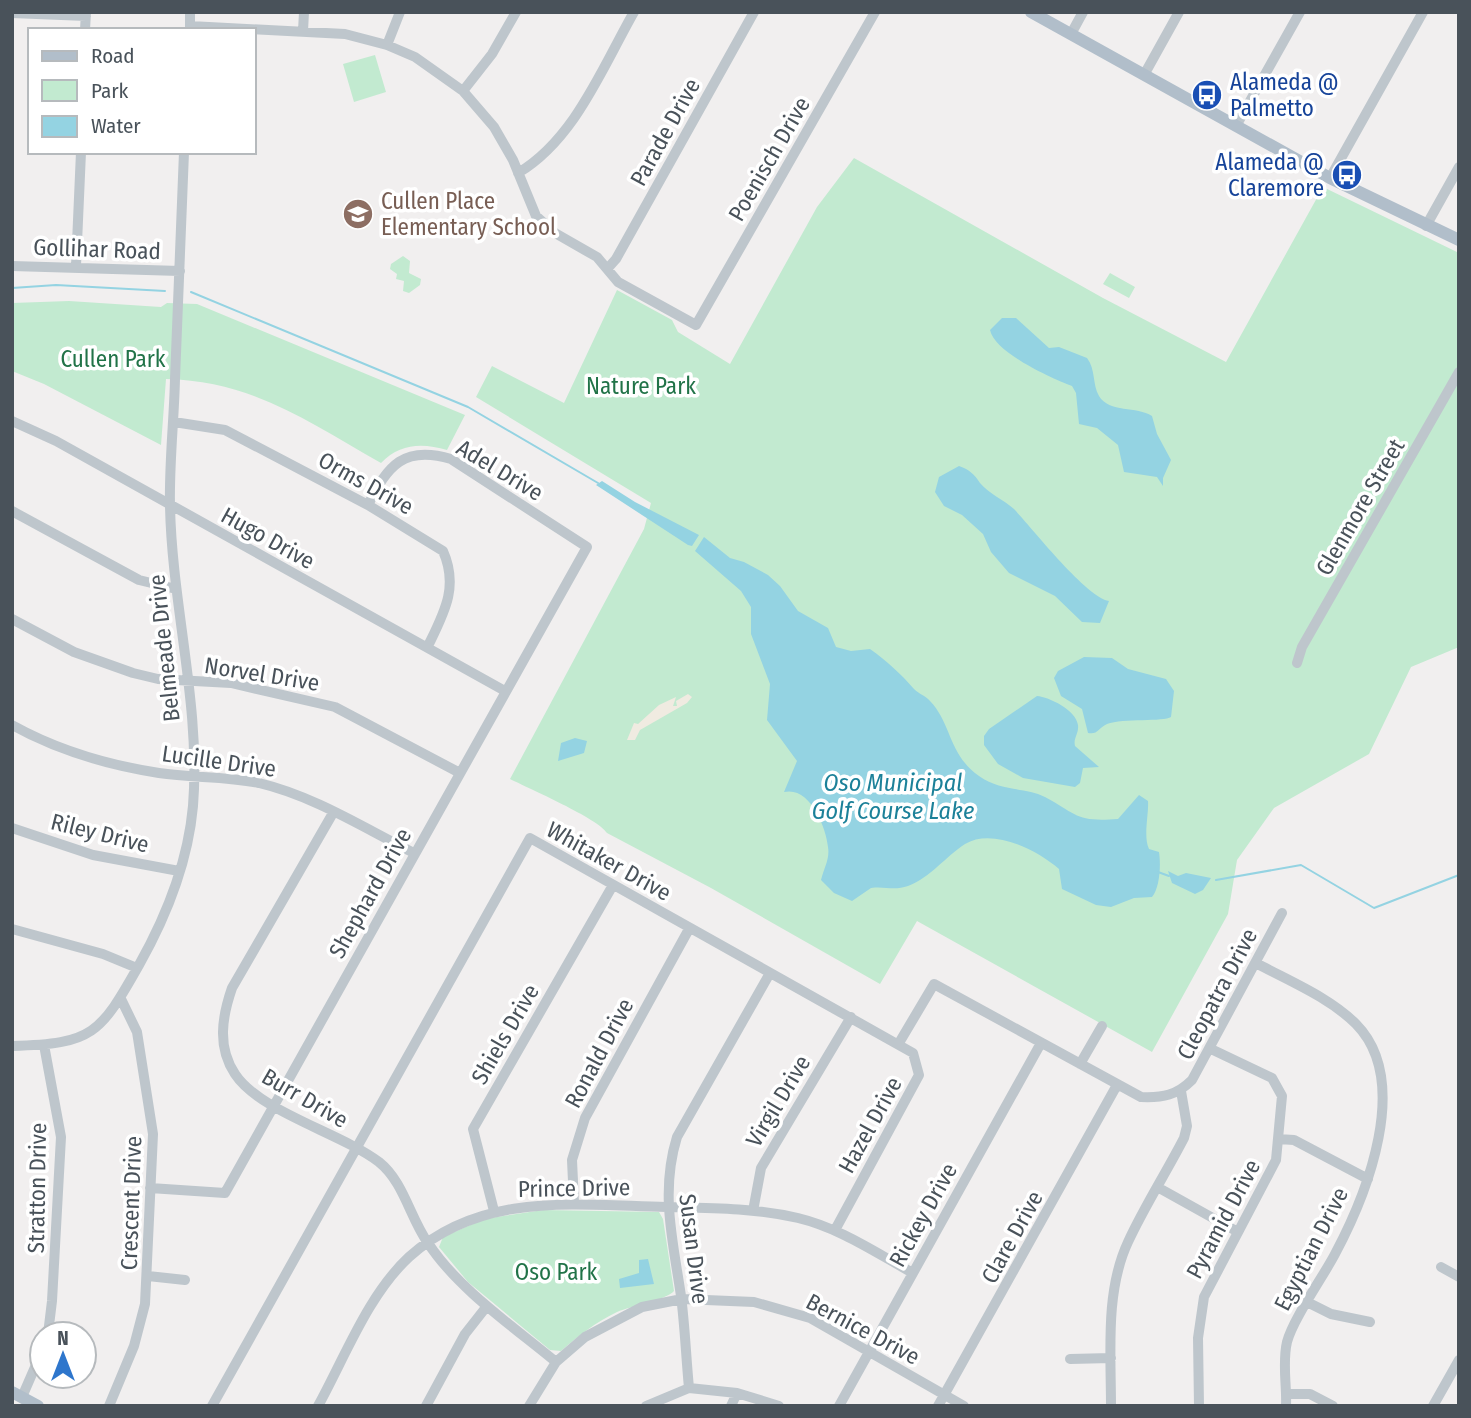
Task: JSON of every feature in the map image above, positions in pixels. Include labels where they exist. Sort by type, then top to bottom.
[{"type":"main road","points":[[1031,12],[1330,178],[1459,240]]},
{"type":"main road","points":[[17,1395],[38,1406]]},
{"type":"street","points":[[190,12],[190,28]]},
{"type":"street","points":[[303,31],[304,12]]},
{"type":"street","points":[[387,45],[400,12]]},
{"type":"street","points":[[463,91],[492,54],[516,12]]},
{"type":"street","points":[[518,173],[536,162],[572,120],[634,12]]},
{"type":"street","name":"Parade Drive","points":[[608,268],[616,260],[754,12]]},
{"type":"street","name":"Poenisch Drive","points":[[608,268],[618,282],[696,325],[875,12]]},
{"type":"street","points":[[1071,34],[1083,12]]},
{"type":"street","points":[[1144,75],[1179,12]]},
{"type":"street","points":[[1236,127],[1300,12]]},
{"type":"street","points":[[1330,178],[1423,12]]},
{"type":"street","points":[[12,13],[86,14]]},
{"type":"street","points":[[256,30],[345,34],[387,45],[415,57],[463,91],[494,127],[536,216],[555,233],[597,257],[608,268]]},
{"type":"street","points":[[76,266],[80,154]]},
{"type":"street","name":"Belmeade Drive","points":[[12,1045],[62,1044],[85,1036],[121,999],[169,903],[190,829],[194,776],[189,682],[176,589],[170,506],[184,154]]},
{"type":"street","points":[[1426,226],[1459,166]]},
{"type":"street","name":"Gollihar Road","points":[[12,266],[180,271]]},
{"type":"street","name":"Glenmore Street","points":[[1297,663],[1303,646],[1459,372]]},
{"type":"street","name":"Hugo Drive","points":[[12,421],[56,441],[505,691]]},
{"type":"street","name":"Orms Drive","points":[[174,422],[225,430],[368,505],[443,551],[448,563],[450,597],[428,646]]},
{"type":"street","name":"Adel Drive","points":[[368,505],[383,476],[399,461],[416,454],[432,453],[451,459],[587,547]]},
{"type":"street","points":[[12,511],[139,579],[176,589]]},
{"type":"street","name":"Shephard Drive","points":[[150,1188],[225,1193],[587,547]]},
{"type":"street","name":"Norvel Drive","points":[[12,619],[45,638],[103,663],[158,679],[231,683],[335,707],[460,773]]},
{"type":"street","name":"Lucille Drive","points":[[12,726],[78,754],[158,773],[228,777],[293,792],[414,853]]},
{"type":"street","name":"Burr Drive","points":[[333,813],[232,988],[224,1011],[222,1040],[229,1064],[242,1084],[274,1105],[355,1148],[388,1171],[427,1243],[487,1306],[556,1362]]},
{"type":"street","name":"Riley Drive","points":[[12,828],[93,855],[179,871]]},
{"type":"street","name":"Whitaker Drive","points":[[212,1406],[530,838],[689,929],[899,1043]]},
{"type":"street","name":"Shiels Drive","points":[[494,1211],[473,1129],[613,885]]},
{"type":"street","name":"Cleopatra Drive","points":[[1181,1091],[1192,1080],[1211,1049],[1282,913]]},
{"type":"street","points":[[12,929],[103,954],[137,968]]},
{"type":"street","name":"Ronald Drive","points":[[574,1203],[572,1160],[585,1118],[689,929]]},
{"type":"street","name":"Egyptian Drive","points":[[1256,963],[1337,1007],[1358,1026],[1370,1049],[1384,1092],[1381,1126],[1368,1180],[1348,1230],[1293,1327],[1287,1343],[1286,1406]]},
{"type":"street","name":"Susan Drive","points":[[689,1388],[682,1299],[667,1207],[669,1164],[677,1137],[770,973]]},
{"type":"street","points":[[899,1043],[934,984],[1141,1097],[1157,1098],[1181,1091],[1187,1126],[1184,1138],[1127,1243],[1119,1268],[1114,1294],[1111,1406]]},
{"type":"street","name":"Crescent Drive","points":[[109,1406],[134,1346],[148,1276],[153,1134],[137,1032],[121,999]]},
{"type":"street","name":"Virgil Drive","points":[[753,1210],[761,1168],[851,1017]]},
{"type":"street","points":[[1080,1064],[1102,1026]]},
{"type":"street","name":"Hazel Drive","points":[[835,1230],[919,1075],[914,1053],[899,1043]]},
{"type":"street","name":"Rickey Drive","points":[[839,1406],[1041,1043]]},
{"type":"street","name":"Stratton Drive","points":[[44,1045],[61,1137],[49,1320]]},
{"type":"street","name":"Pyramid Drive","points":[[1199,1406],[1199,1318],[1213,1278],[1276,1160],[1282,1096],[1280,1086],[1272,1078],[1211,1049]]},
{"type":"street","name":"Clare Drive","points":[[938,1406],[1117,1085]]},
{"type":"street","points":[[1278,1139],[1294,1140],[1368,1180]]},
{"type":"street","points":[[1159,1188],[1238,1232]]},
{"type":"street","name":"Prince Drive","points":[[318,1406],[378,1294],[401,1266],[427,1243],[459,1223],[494,1211],[529,1205],[574,1203],[753,1210],[799,1218],[835,1230],[913,1273]]},
{"type":"street","points":[[1441,1267],[1459,1277]]},
{"type":"street","points":[[148,1276],[185,1280]]},
{"type":"street","name":"Bernice Drive","points":[[529,1406],[556,1362],[585,1337],[642,1307],[682,1299],[754,1302],[810,1318],[964,1406]]},
{"type":"street","points":[[1309,1303],[1331,1314],[1370,1322]]},
{"type":"street","points":[[426,1406],[465,1334],[487,1306]]},
{"type":"street","points":[[1070,1359],[1111,1358]]},
{"type":"street","points":[[1433,1406],[1454,1378],[1459,1360]]},
{"type":"street","points":[[17,1395],[28,1376]]},
{"type":"street","points":[[646,1406],[689,1388],[737,1393],[779,1406]]},
{"type":"street","points":[[731,1406],[737,1393]]},
{"type":"street","points":[[1286,1394],[1310,1394],[1333,1406]]},
{"type":"green space","points":[[375,55],[386,92],[354,102],[343,64]]},
{"type":"green space","name":"Nature Park","points":[[854,158],[1103,298],[1226,362],[1323,187],[1459,253],[1459,647],[1411,667],[1369,754],[1274,808],[1237,860],[1228,914],[1152,1052],[917,921],[880,984],[711,888],[607,833],[578,812],[510,779],[644,529],[651,503],[476,397],[492,366],[564,403],[617,290],[672,320],[678,332],[730,364],[817,207]]},
{"type":"green space","points":[[403,256],[410,261],[409,273],[421,279],[420,285],[409,293],[403,291],[404,281],[396,279],[397,274],[390,269],[391,264]]},
{"type":"green space","points":[[1110,273],[1135,287],[1129,298],[1103,284]]},
{"type":"green space","name":"Cullen Park","points":[[69,301],[161,307],[167,303],[197,304],[465,415],[447,450],[412,446],[388,456],[381,463],[279,406],[226,387],[166,379],[161,445],[44,384],[12,371],[12,303]]},
{"type":"green space","name":"Oso Park","points":[[543,1210],[659,1212],[663,1219],[674,1291],[609,1316],[561,1351],[550,1350],[468,1282],[439,1247],[443,1237],[484,1219]]},
{"type":"sand","points":[[688,694],[692,697],[687,703],[640,730],[635,740],[627,740],[634,723],[638,724],[659,705],[676,697],[673,706],[677,706],[676,701]]},
{"type":"water","points":[[1002,318],[1016,318],[1049,348],[1059,347],[1087,358],[1099,396],[1109,405],[1152,416],[1157,434],[1171,460],[1163,478],[1163,486],[1157,477],[1124,472],[1118,445],[1097,428],[1079,424],[1076,393],[1072,386],[1025,364],[994,339],[990,330]]},
{"type":"water","points":[[959,466],[1014,509],[1087,588],[1109,601],[1100,623],[1082,622],[1055,596],[1009,573],[991,552],[983,534],[962,515],[944,506],[935,492],[939,477]]},
{"type":"water","points":[[602,481],[635,502],[699,535],[692,546],[596,485]]},
{"type":"water","name":"Oso Municipal Golf Course Lake","points":[[704,537],[730,558],[768,575],[780,586],[798,611],[828,628],[836,647],[851,651],[870,649],[888,663],[930,701],[943,719],[961,758],[979,776],[996,785],[1045,797],[1085,818],[1118,819],[1139,795],[1148,801],[1147,844],[1149,849],[1159,852],[1160,863],[1158,882],[1152,897],[1134,898],[1111,907],[1096,905],[1062,889],[1059,869],[1039,855],[1015,843],[989,838],[976,839],[965,844],[924,877],[908,886],[871,888],[852,901],[834,893],[821,880],[828,851],[820,819],[802,795],[784,792],[797,761],[767,720],[770,684],[751,634],[751,607],[741,591],[695,551]]},
{"type":"water","points":[[1084,657],[1112,658],[1128,669],[1166,679],[1174,691],[1171,717],[1114,722],[1094,733],[1088,733],[1082,709],[1061,696],[1054,678],[1058,671]]},
{"type":"water","points":[[1037,696],[1055,702],[1072,714],[1078,725],[1075,746],[1099,767],[1083,768],[1080,783],[1075,787],[1023,778],[998,764],[984,745],[984,736],[989,729]]},
{"type":"water","points":[[575,738],[587,741],[584,753],[558,761],[561,743]]},
{"type":"water","points":[[1168,871],[1178,876],[1186,873],[1211,878],[1203,890],[1195,894],[1172,883]]},
{"type":"water","points":[[648,1259],[654,1284],[620,1288],[619,1279],[639,1273],[639,1260]]},
{"type":"waterway","points":[[12,288],[56,285],[165,291]]},
{"type":"waterway","points":[[191,292],[468,407],[598,483]]},
{"type":"waterway","points":[[1216,880],[1301,865],[1374,908],[1459,875]]},
{"type":"waterway","points":[[1158,872],[1169,876]]},
{"type":"place","name":"Alameda @ Palmetto","points":[[1207,95]]},
{"type":"place","name":"Alameda @ Claremore","points":[[1347,175]]},
{"type":"place","name":"Cullen Place Elementary School","points":[[358,214]]}]
